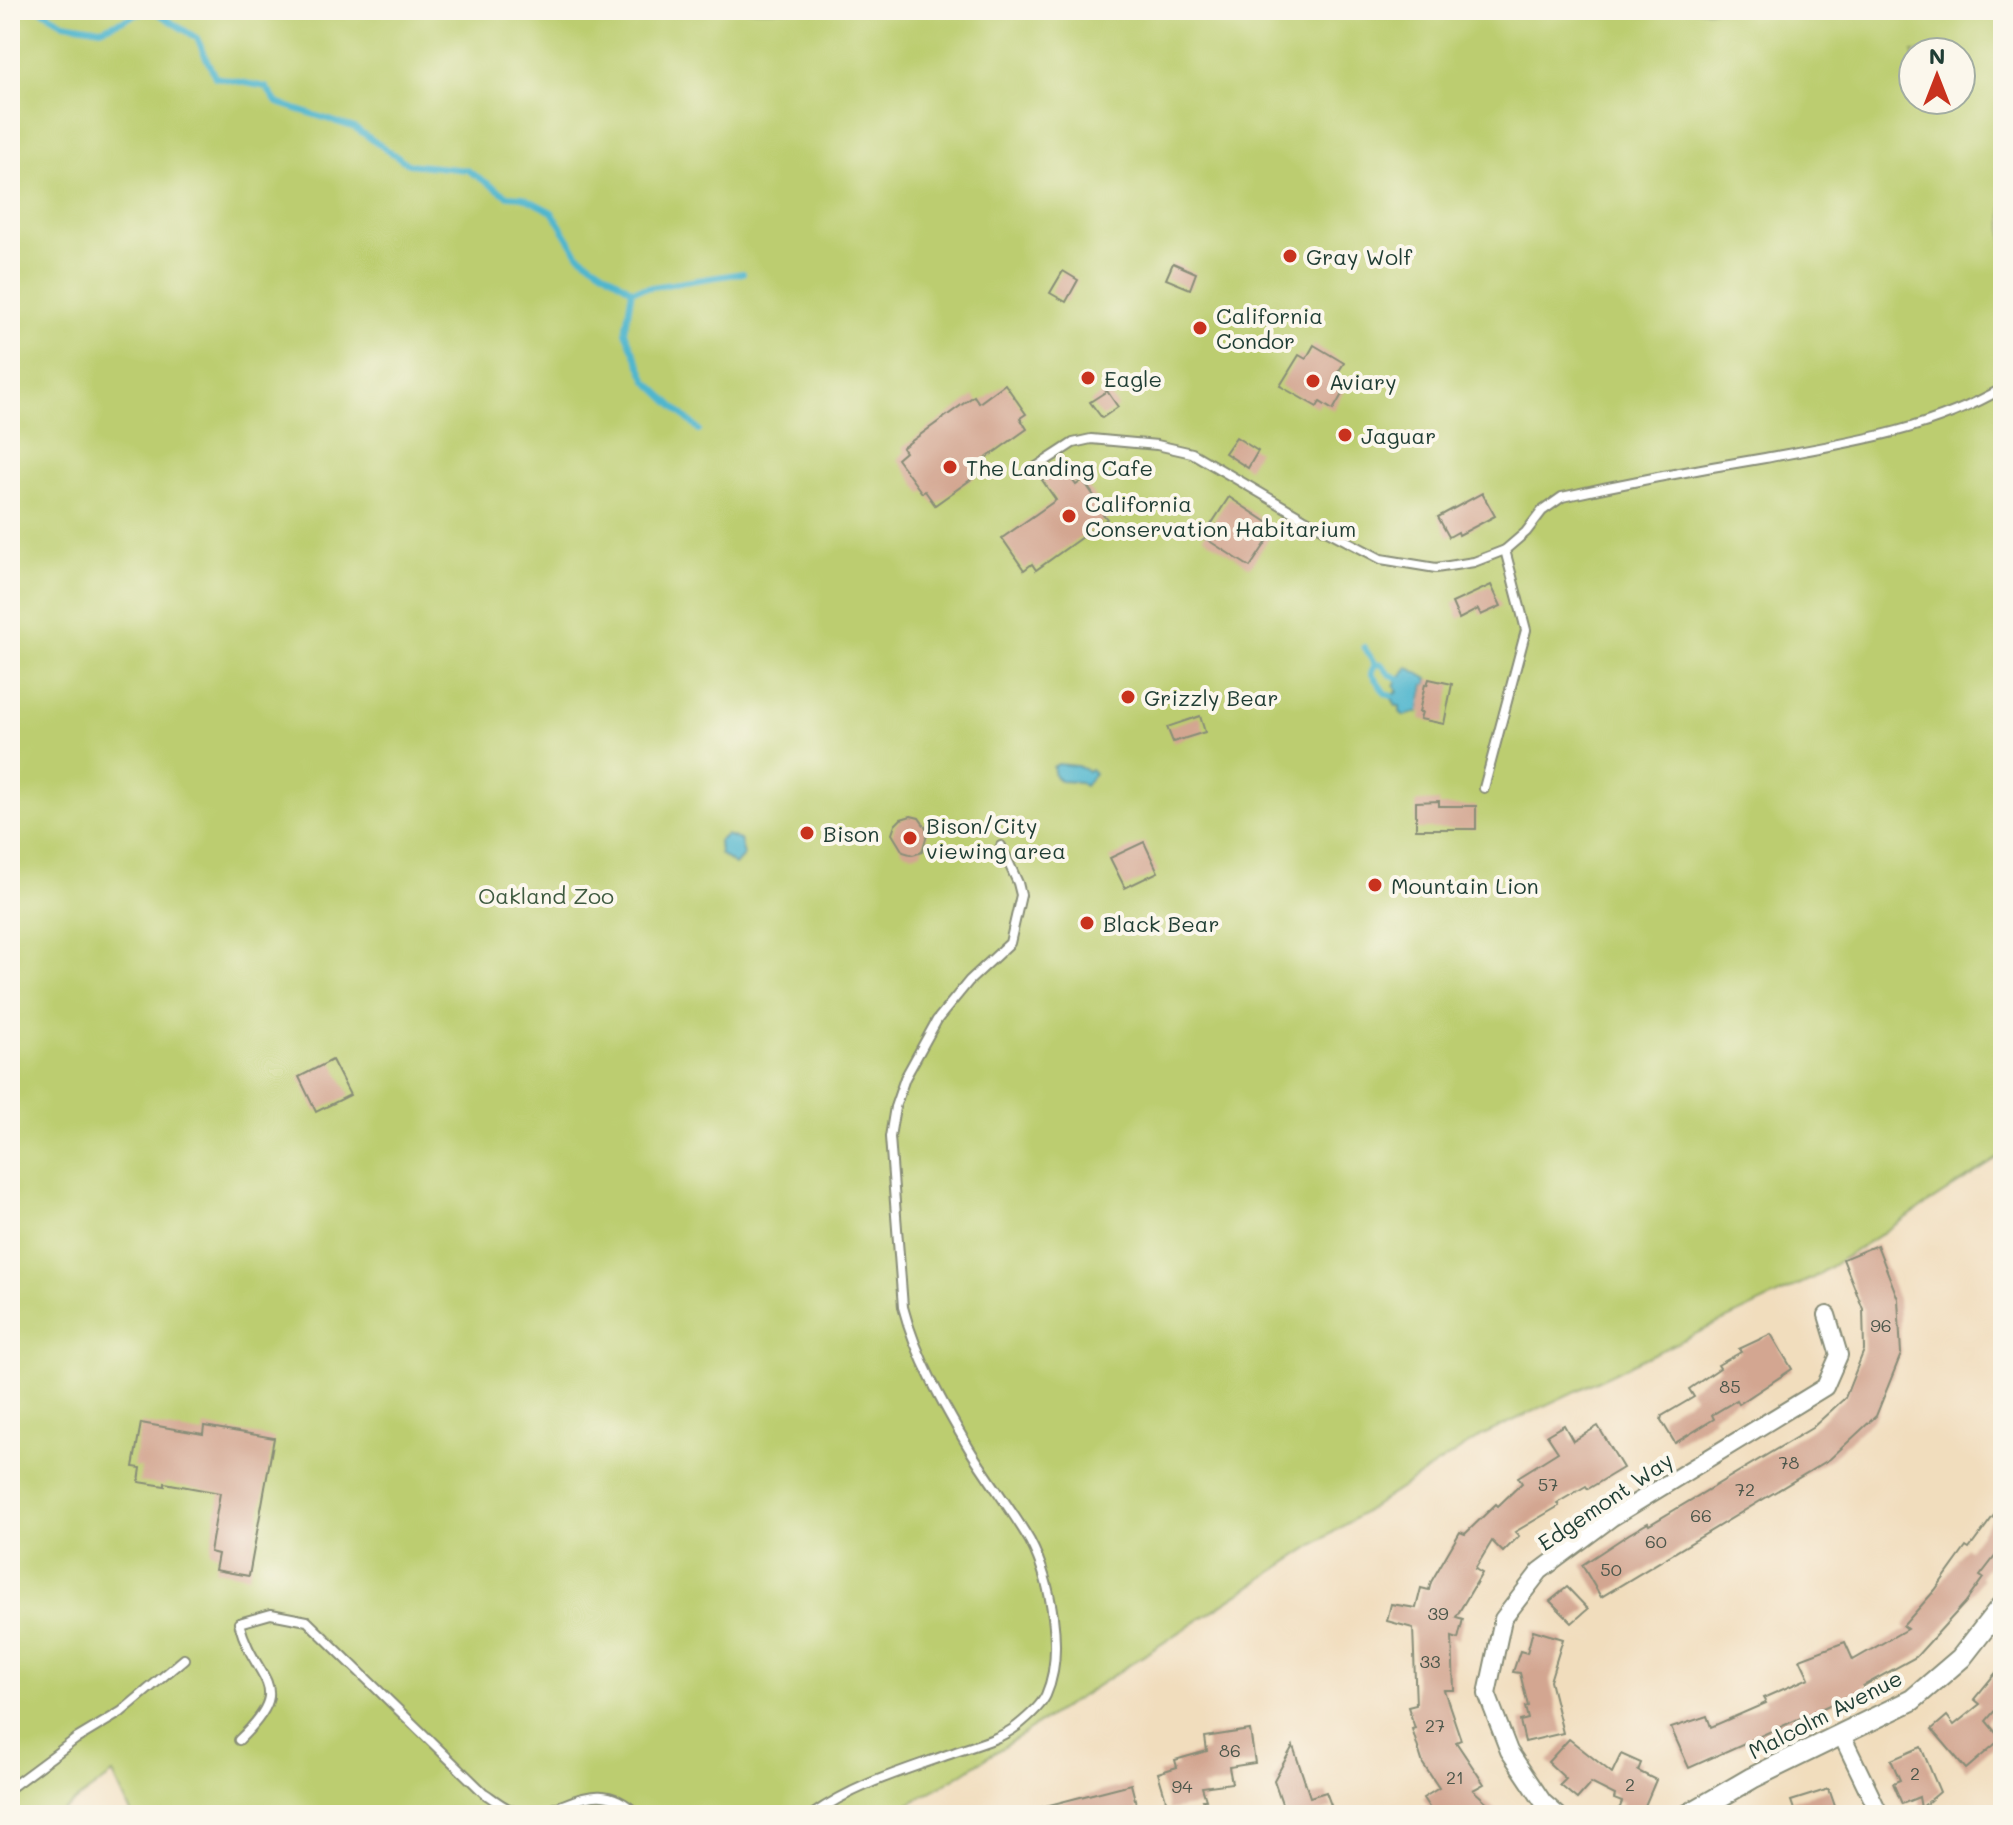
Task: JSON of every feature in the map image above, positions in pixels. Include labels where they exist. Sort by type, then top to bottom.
[{"type":"street","name":"Edgemont Way","points":[[1558,1815],[1543,1802],[1509,1751],[1487,1694],[1503,1619],[1540,1571],[1611,1518],[1825,1387],[1839,1355],[1827,1315]]},
{"type":"street","name":"Malcolm Avenue","points":[[1688,1815],[1752,1778],[1912,1700],[1961,1658],[2003,1604]]},
{"type":"street","points":[[1842,1736],[1880,1815]]},
{"type":"lane","points":[[1033,469],[1073,443],[1091,439],[1157,445],[1192,453],[1381,559],[1436,568],[1474,562],[1505,550],[1526,532],[1542,511],[1562,497],[1848,443],[1919,426],[1974,405],[2003,388]]},
{"type":"lane","points":[[1484,788],[1526,630],[1505,550]]},
{"type":"lane","points":[[812,1815],[865,1783],[985,1742],[1016,1727],[1046,1697],[1052,1677],[1056,1643],[1051,1608],[1031,1543],[970,1449],[936,1386],[908,1324],[903,1307],[890,1137],[895,1107],[905,1078],[937,1020],[969,981],[1010,943],[1021,895],[1001,846]]},
{"type":"lane","points":[[239,1740],[262,1718],[270,1701],[269,1684],[244,1640],[239,1623],[271,1614],[307,1621],[484,1793],[516,1812],[541,1811],[591,1795],[609,1797],[638,1815]]},
{"type":"lane","points":[[10,1788],[76,1739],[121,1712],[184,1659]]},
{"type":"green space","name":"Oakland Zoo","points":[[10,10],[1223,10],[1226,18],[1238,10],[2003,10],[2003,1155],[1813,1278],[1481,1436],[957,1777],[889,1815],[132,1815],[113,1774],[56,1815],[10,1815]]},
{"type":"water","points":[[1408,667],[1428,679],[1419,712],[1404,716],[1391,696],[1398,691],[1394,685]]},
{"type":"water","points":[[1058,764],[1088,771],[1091,769],[1095,773],[1085,786],[1079,782],[1060,781],[1053,767]]},
{"type":"water","points":[[726,835],[740,840],[744,855],[735,865],[720,854],[719,841]]},
{"type":"building","points":[[1173,263],[1196,273],[1190,289],[1166,279]]},
{"type":"building","points":[[1063,271],[1078,280],[1066,302],[1050,293]]},
{"type":"building","name":"Aviary","points":[[1314,345],[1344,363],[1335,377],[1348,384],[1333,410],[1320,402],[1317,407],[1280,386],[1299,355],[1306,359]]},
{"type":"building","points":[[1005,384],[1026,414],[1020,418],[1027,429],[975,466],[980,473],[935,505],[897,459],[905,452],[902,448],[974,396],[979,403]]},
{"type":"building","points":[[1107,391],[1118,407],[1102,418],[1090,402]]},
{"type":"building","points":[[1236,437],[1258,451],[1248,468],[1225,453]]},
{"type":"building","name":"California Conservation Habitarium","points":[[1062,466],[1076,485],[1083,480],[1107,519],[1036,570],[1032,564],[1024,570],[1002,538],[1056,500],[1042,480]]},
{"type":"building","points":[[1482,493],[1495,516],[1449,537],[1438,517]]},
{"type":"building","points":[[1229,497],[1276,528],[1250,567],[1203,537]]},
{"type":"building","points":[[1491,585],[1501,606],[1481,615],[1478,609],[1459,619],[1452,603]]},
{"type":"building","points":[[1429,679],[1452,684],[1444,724],[1420,719],[1425,684]]},
{"type":"building","points":[[1200,716],[1205,732],[1173,742],[1167,727]]},
{"type":"building","points":[[1439,801],[1439,806],[1476,806],[1476,829],[1416,829],[1416,802]]},
{"type":"building","name":"Bison/City viewing area","points":[[911,816],[919,818],[927,835],[922,852],[913,855],[903,852],[892,834],[901,819]]},
{"type":"building","points":[[1144,842],[1158,872],[1125,888],[1110,858]]},
{"type":"building","points":[[332,1060],[350,1095],[316,1112],[299,1077]]},
{"type":"building","points":[[1877,1245],[1898,1299],[1901,1354],[1876,1416],[1830,1459],[1601,1597],[1582,1565],[1629,1534],[1812,1428],[1845,1398],[1864,1350],[1863,1309],[1843,1259]]},
{"type":"building","points":[[1771,1334],[1792,1369],[1739,1404],[1737,1400],[1712,1415],[1714,1419],[1675,1443],[1661,1420],[1662,1416],[1694,1397],[1689,1389],[1720,1368],[1718,1365],[1741,1352],[1739,1349]]},
{"type":"building","points":[[141,1423],[203,1434],[204,1426],[274,1438],[249,1576],[215,1570],[218,1554],[210,1552],[220,1493],[165,1483],[165,1486],[139,1482],[141,1468],[133,1467]]},
{"type":"building","points":[[1564,1425],[1573,1441],[1598,1426],[1623,1468],[1557,1503],[1559,1506],[1515,1532],[1519,1536],[1503,1552],[1492,1541],[1475,1569],[1482,1573],[1456,1617],[1463,1619],[1458,1639],[1452,1637],[1454,1690],[1444,1690],[1461,1740],[1456,1742],[1484,1784],[1473,1790],[1501,1815],[1434,1815],[1423,1798],[1439,1788],[1423,1764],[1408,1707],[1416,1705],[1413,1628],[1387,1621],[1391,1604],[1416,1608],[1421,1588],[1429,1590],[1460,1532],[1465,1534],[1496,1504],[1498,1506],[1522,1483],[1518,1477],[1558,1452],[1547,1435]]},
{"type":"building","points":[[2003,1503],[2003,1546],[1980,1576],[1983,1578],[1965,1603],[1916,1657],[1863,1686],[1865,1689],[1689,1768],[1671,1728],[1707,1716],[1711,1727],[1766,1703],[1763,1698],[1809,1678],[1800,1659],[1845,1642],[1853,1660],[1907,1629],[1903,1626],[1935,1590],[1966,1547],[1969,1549]]},
{"type":"building","points":[[1567,1587],[1588,1609],[1572,1623],[1550,1601]]},
{"type":"building","points":[[1533,1630],[1563,1639],[1550,1681],[1563,1733],[1525,1742],[1520,1721],[1528,1719],[1525,1707],[1528,1706],[1520,1673],[1513,1672],[1520,1651],[1527,1653]]},
{"type":"building","points":[[2003,1664],[2003,1701],[1986,1721],[2001,1739],[1966,1769],[1932,1729],[1947,1716],[1954,1725],[1980,1704],[1974,1699]]},
{"type":"building","points":[[1250,1730],[1255,1763],[1229,1767],[1232,1783],[1202,1787],[1206,1800],[1203,1800],[1204,1804],[1169,1810],[1158,1773],[1177,1767],[1175,1760],[1207,1751],[1205,1737]]},
{"type":"building","points":[[1569,1739],[1612,1773],[1621,1754],[1641,1763],[1638,1771],[1656,1780],[1641,1815],[1628,1815],[1619,1810],[1622,1802],[1614,1799],[1615,1795],[1591,1783],[1577,1799],[1560,1785],[1566,1779],[1548,1762]]},
{"type":"building","points":[[1293,1746],[1310,1797],[1326,1792],[1332,1808],[1311,1815],[1286,1815],[1274,1780]]},
{"type":"building","points":[[1921,1747],[1940,1792],[1921,1808],[1919,1797],[1902,1804],[1893,1783],[1900,1780],[1891,1760]]},
{"type":"building","points":[[1131,1784],[1139,1815],[1031,1815],[1030,1810]]},
{"type":"building","points":[[1829,1789],[1838,1815],[1796,1815],[1791,1801]]},
{"type":"waterway","points":[[41,10],[64,23],[101,29],[149,10]]},
{"type":"waterway","points":[[152,10],[197,38],[215,77],[266,87],[277,103],[355,128],[408,164],[467,170],[508,196],[523,197],[552,212],[578,254],[632,290],[625,332],[647,381],[699,430]]},
{"type":"waterway","points":[[632,290],[743,273]]},
{"type":"waterway","points":[[1364,647],[1375,664],[1382,665],[1389,674],[1400,679]]},
{"type":"waterway","points":[[1375,664],[1371,673],[1385,693],[1391,696]]},
{"type":"place","name":"Gray Wolf","points":[[1290,256]]},
{"type":"place","name":"California Condor","points":[[1200,328]]},
{"type":"place","name":"Eagle","points":[[1088,378]]},
{"type":"place","name":"Aviary","points":[[1313,381]]},
{"type":"place","name":"Jaguar","points":[[1345,435]]},
{"type":"place","name":"The Landing Cafe","points":[[950,467]]},
{"type":"place","name":"California Conservation Habitarium","points":[[1069,516]]},
{"type":"place","name":"Grizzly Bear","points":[[1128,697]]},
{"type":"place","name":"Bison","points":[[807,833]]},
{"type":"place","name":"Bison/City viewing area","points":[[910,838]]},
{"type":"place","name":"Mountain Lion","points":[[1375,885]]},
{"type":"place","name":"Black Bear","points":[[1087,923]]}]
